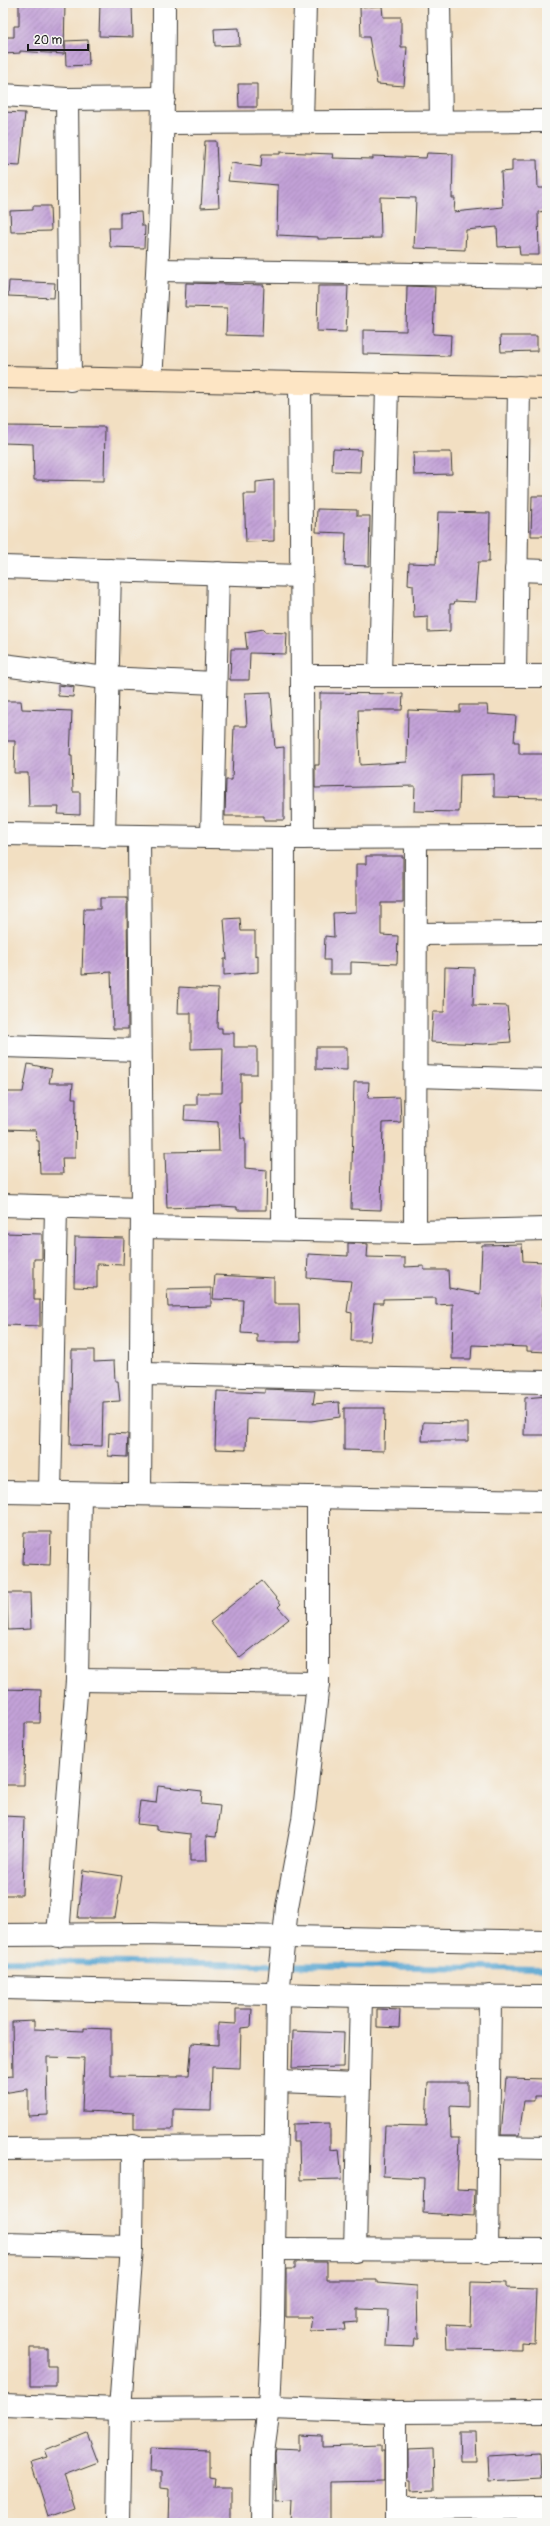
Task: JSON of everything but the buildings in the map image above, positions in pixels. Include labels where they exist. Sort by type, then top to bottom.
[{"type":"street","points":[[151,380],[158,270],[164,98],[164,3]]},
{"type":"street","points":[[302,122],[304,3]]},
{"type":"street","points":[[439,3],[441,121]]},
{"type":"street","points":[[3,95],[67,99],[164,98]]},
{"type":"street","points":[[67,99],[70,380]]},
{"type":"street","points":[[163,123],[441,121],[547,122]]},
{"type":"street","points":[[158,270],[547,276]]},
{"type":"street","points":[[3,377],[70,380],[151,380],[387,386],[547,388]]},
{"type":"street","points":[[283,1228],[293,838],[302,676],[300,383]]},
{"type":"street","points":[[380,676],[387,386]]},
{"type":"street","points":[[515,676],[519,387]]},
{"type":"street","points":[[3,567],[302,576]]},
{"type":"street","points":[[104,836],[106,678],[110,570]]},
{"type":"street","points":[[516,570],[547,571]]},
{"type":"street","points":[[212,837],[218,573]]},
{"type":"street","points":[[3,665],[106,678],[215,683]]},
{"type":"street","points":[[302,676],[547,676]]},
{"type":"street","points":[[3,834],[293,838],[547,837]]},
{"type":"street","points":[[139,837],[139,1050],[142,1218],[140,1494]]},
{"type":"street","points":[[415,1232],[417,1076],[416,838]]},
{"type":"street","points":[[416,934],[547,933]]},
{"type":"street","points":[[3,1046],[139,1050]]},
{"type":"street","points":[[417,1076],[547,1080]]},
{"type":"street","points":[[3,1205],[56,1208],[142,1218],[283,1228],[415,1232],[547,1229]]},
{"type":"street","points":[[50,1493],[56,1208]]},
{"type":"street","points":[[142,1374],[547,1382]]},
{"type":"street","points":[[3,1492],[547,1501]]},
{"type":"street","points":[[58,1936],[77,1680],[80,1494]]},
{"type":"street","points":[[262,2523],[264,2452],[269,2408],[274,2249],[278,1995],[283,1938],[303,1820],[318,1683],[318,1497]]},
{"type":"street","points":[[77,1680],[318,1683]]},
{"type":"street","points":[[3,1935],[58,1936],[140,1934],[547,1942]]},
{"type":"street","points":[[3,1988],[278,1995],[547,1997]]},
{"type":"street","points":[[355,2251],[362,1996]]},
{"type":"street","points":[[487,2252],[490,1996]]},
{"type":"street","points":[[276,2081],[359,2084]]},
{"type":"street","points":[[3,2149],[133,2146],[275,2147]]},
{"type":"street","points":[[118,2523],[120,2409],[132,2247],[133,2146]]},
{"type":"street","points":[[489,2147],[547,2148]]},
{"type":"street","points":[[3,2244],[132,2247]]},
{"type":"street","points":[[274,2249],[487,2252],[547,2250]]},
{"type":"street","points":[[3,2405],[120,2409],[269,2408],[396,2412],[547,2411]]},
{"type":"street","points":[[396,2412],[396,2516],[547,2508]]},
{"type":"waterway","points":[[3,1961],[547,1969]]}]
